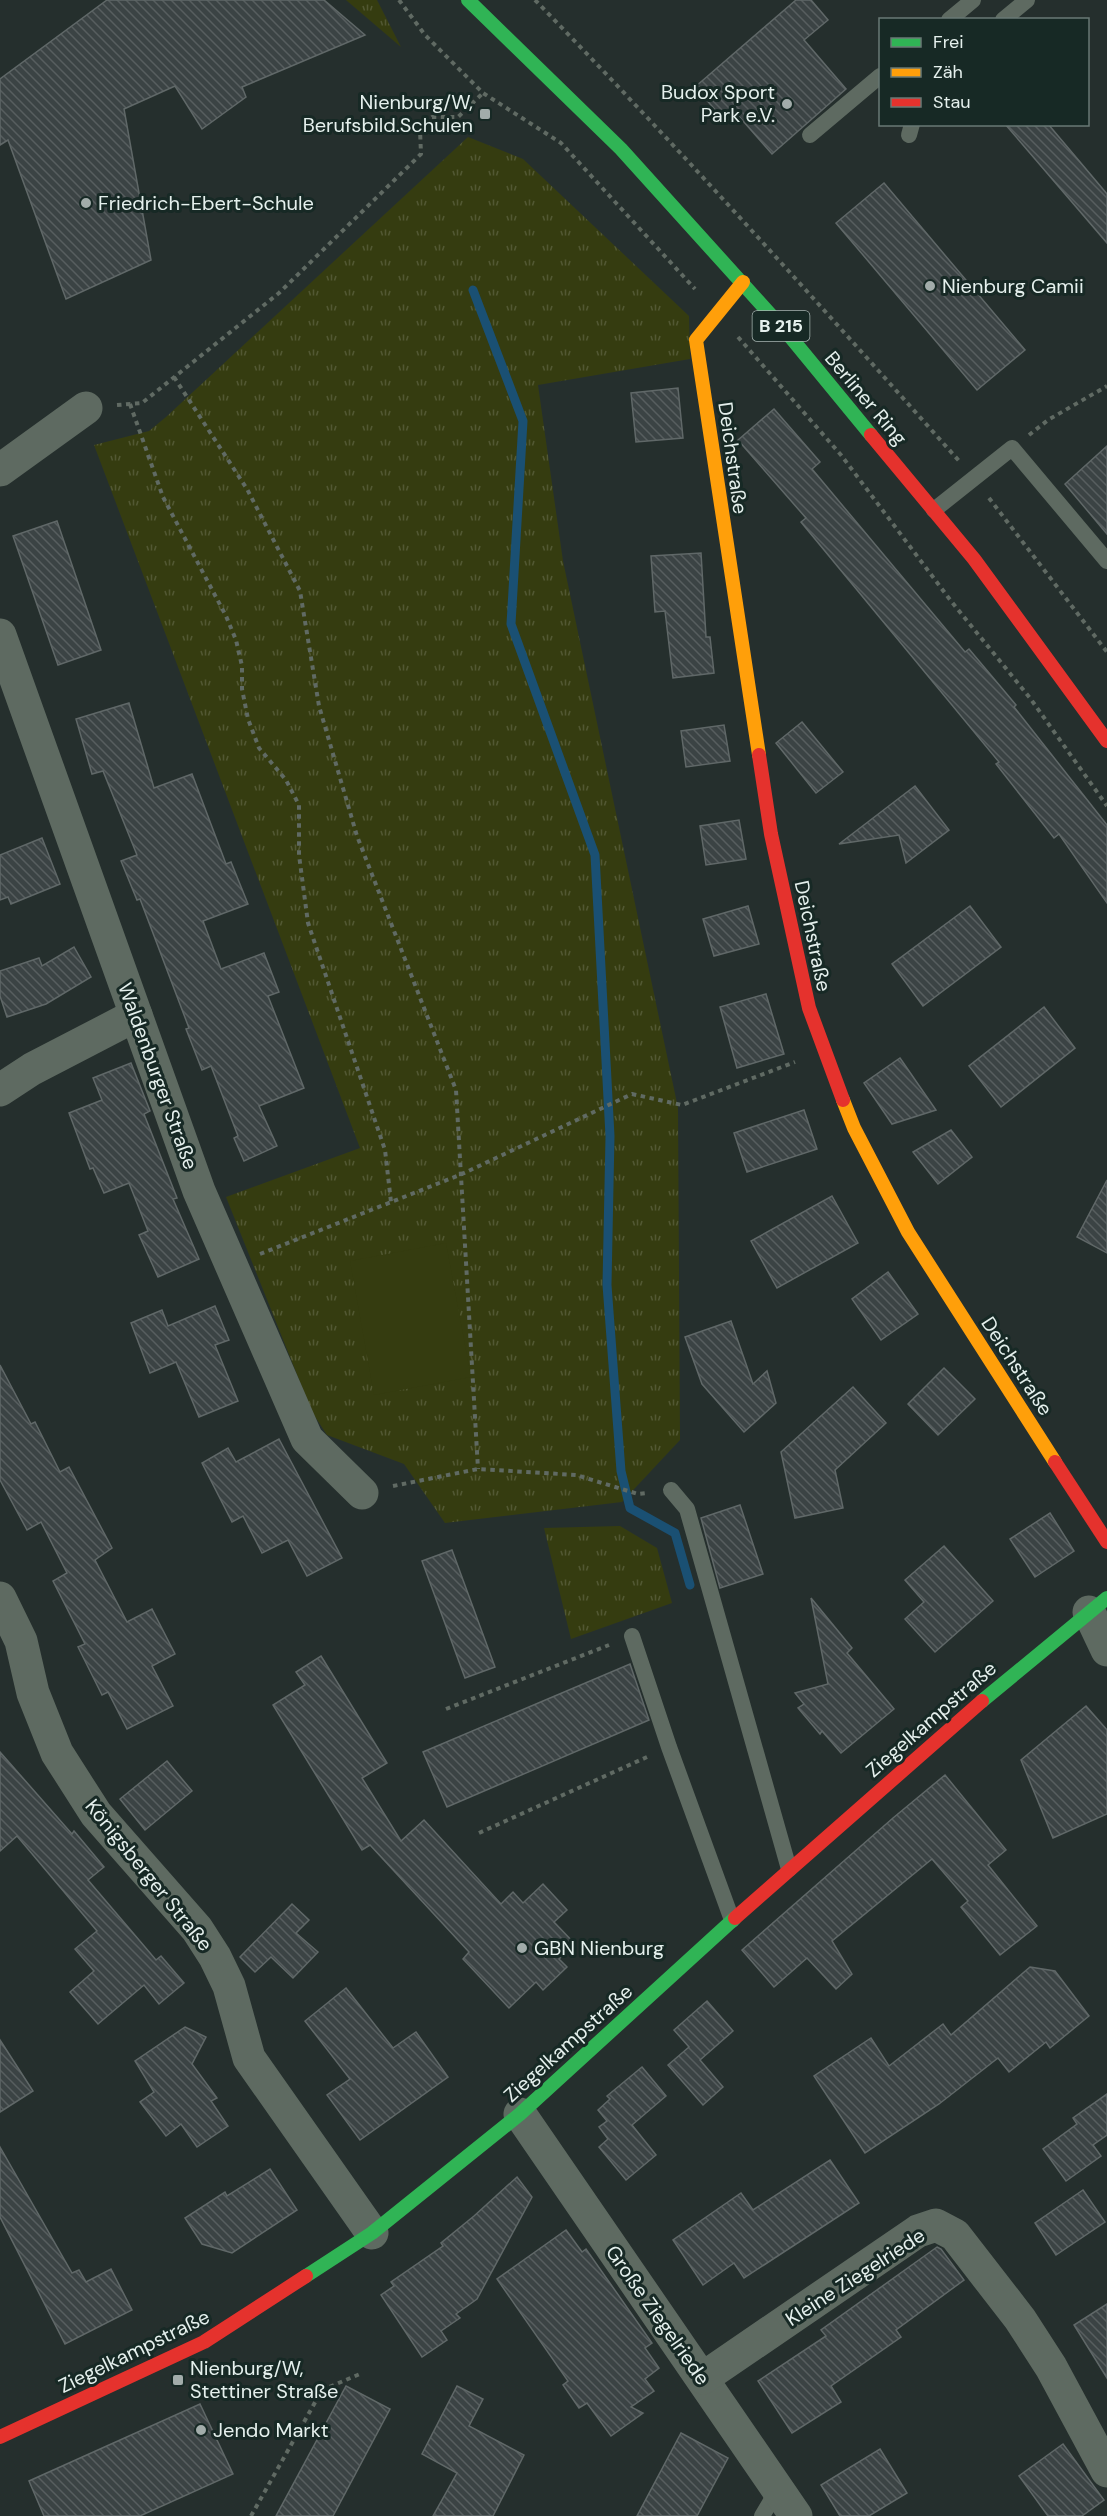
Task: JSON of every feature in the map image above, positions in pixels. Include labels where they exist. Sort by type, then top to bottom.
[{"type":"street","name":"Berliner Ring","points":[[468,0],[621,149],[743,282],[974,559],[1107,741]]},
{"type":"street","name":"Deichstraße","points":[[743,282],[696,340],[726,550],[771,834],[809,1008],[854,1128],[908,1232],[1107,1542]]},
{"type":"street","points":[[0,470],[86,408]]},
{"type":"street","name":"Waldenburger Straße","points":[[0,635],[199,1191],[307,1439],[362,1492]]},
{"type":"street","points":[[0,1090],[32,1069],[136,1015]]},
{"type":"street","name":"Königsberger Straße","points":[[0,1598],[21,1641],[33,1693],[57,1753],[96,1814],[197,1929],[229,1986],[244,2043],[258,2074],[372,2233]]},
{"type":"street","points":[[1098,1605],[1107,1650]]},
{"type":"street","name":"Ziegelkampstraße","points":[[0,2437],[204,2342],[372,2233],[519,2114],[789,1869],[952,1726],[1098,1605]]},
{"type":"street","name":"Große Ziegelriede","points":[[519,2114],[703,2378],[770,2503],[796,2516]]},
{"type":"street","name":"Kleine Ziegelriede","points":[[703,2378],[918,2231],[936,2226],[955,2235],[1020,2319],[1051,2367],[1107,2471]]},
{"type":"lane","points":[[951,18],[973,0]]},
{"type":"lane","points":[[1005,18],[1027,0]]},
{"type":"lane","points":[[810,135],[879,77]]},
{"type":"lane","points":[[934,510],[1012,448],[1107,561]]},
{"type":"lane","points":[[671,1490],[687,1509],[789,1869]]},
{"type":"lane","points":[[632,1636],[669,1747],[732,1920]]},
{"type":"path","points":[[399,0],[425,35],[483,93],[561,143],[718,313],[841,455],[951,601],[1030,698],[1107,806]]},
{"type":"path","points":[[535,0],[639,107],[760,238],[974,478],[1107,652]]},
{"type":"path","points":[[86,408],[142,402],[174,377],[279,293],[421,153],[420,130],[432,117],[458,117],[483,93]]},
{"type":"path","points":[[174,377],[247,489],[300,591],[319,706],[357,836],[456,1090],[478,1469]]},
{"type":"path","points":[[1012,448],[1048,420],[1107,386]]},
{"type":"path","points":[[130,404],[163,497],[226,616],[236,640],[242,666],[242,689],[248,719],[259,748],[286,780],[299,805],[299,855],[308,923],[385,1150],[391,1202]]},
{"type":"path","points":[[231,1266],[462,1174],[632,1094],[682,1105],[826,1051]]},
{"type":"path","points":[[362,1492],[478,1469],[576,1475],[638,1494]]},
{"type":"path","points":[[446,1709],[632,1636]]},
{"type":"path","points":[[479,1833],[669,1747]]},
{"type":"path","points":[[251,2516],[322,2390],[360,2374]]},
{"type":"green space","points":[[346,0],[377,0],[401,47]]},
{"type":"green space","points":[[468,137],[523,159],[689,316],[690,359],[538,385],[563,561],[678,1108],[680,1440],[622,1502],[445,1523],[404,1464],[327,1435],[312,1412],[226,1197],[360,1148],[94,445],[149,431],[166,417]]},
{"type":"green space","points":[[446,1243],[471,1377],[374,1395],[350,1261]]},
{"type":"green space","points":[[620,1526],[657,1548],[672,1603],[571,1639],[544,1528]]},
{"type":"building","name":"Friedrich-Ebert-Schule","points":[[107,0],[324,0],[365,35],[242,87],[246,97],[202,129],[175,86],[124,109],[151,260],[66,299],[8,140],[0,145],[0,79]]},
{"type":"building","points":[[796,0],[811,0],[828,20],[804,40],[846,89],[772,154],[736,113],[726,122],[695,87]]},
{"type":"building","points":[[1007,126],[1050,126],[1107,194],[1107,243]]},
{"type":"building","name":"Nienburg Camii","points":[[884,183],[1025,350],[977,390],[836,223]]},
{"type":"building","points":[[678,388],[683,438],[636,442],[631,393]]},
{"type":"building","points":[[774,409],[820,462],[812,469],[965,652],[969,649],[1016,705],[1014,707],[1107,825],[1107,903],[1059,834],[1054,838],[996,764],[999,762],[801,522],[806,518],[738,440]]},
{"type":"building","points":[[1107,446],[1107,534],[1065,484]]},
{"type":"building","points":[[57,521],[101,650],[58,665],[13,536]]},
{"type":"building","points":[[701,553],[706,637],[710,637],[714,673],[673,678],[665,611],[655,612],[651,556]]},
{"type":"building","points":[[129,703],[154,788],[192,774],[226,864],[231,862],[248,904],[203,921],[221,969],[264,953],[279,992],[268,996],[304,1088],[259,1106],[277,1146],[244,1161],[234,1138],[238,1136],[211,1066],[202,1070],[186,1029],[189,1028],[140,899],[137,900],[121,861],[137,855],[103,771],[92,774],[76,719]]},
{"type":"building","points":[[802,722],[843,772],[816,793],[776,743]]},
{"type":"building","points":[[724,725],[730,761],[686,767],[681,731]]},
{"type":"building","points":[[915,786],[949,830],[906,863],[899,835],[839,844]]},
{"type":"building","points":[[739,820],[746,859],[706,865],[700,826]]},
{"type":"building","points":[[42,838],[60,884],[11,904],[8,897],[0,900],[0,855]]},
{"type":"building","points":[[748,906],[759,944],[714,956],[703,919]]},
{"type":"building","points":[[970,906],[1001,947],[923,1006],[892,964]]},
{"type":"building","points":[[74,947],[91,977],[46,1004],[7,1017],[0,996],[0,971],[39,958],[42,966]]},
{"type":"building","points":[[766,994],[784,1054],[737,1068],[720,1007]]},
{"type":"building","points":[[1044,1007],[1075,1048],[1001,1107],[969,1066]]},
{"type":"building","points":[[900,1058],[936,1110],[892,1124],[864,1083]]},
{"type":"building","points":[[131,1063],[150,1111],[144,1114],[177,1198],[173,1199],[199,1259],[158,1277],[139,1235],[148,1231],[129,1183],[104,1193],[93,1168],[90,1169],[69,1113],[102,1100],[93,1078]]},
{"type":"building","points":[[804,1110],[817,1149],[747,1172],[734,1133]]},
{"type":"building","points":[[951,1130],[972,1157],[938,1184],[913,1152]]},
{"type":"building","points":[[1107,1180],[1107,1253],[1077,1237]]},
{"type":"building","points":[[832,1196],[858,1243],[777,1288],[751,1241]]},
{"type":"building","points":[[888,1272],[918,1314],[881,1340],[852,1299]]},
{"type":"building","points":[[215,1306],[229,1340],[215,1345],[238,1401],[199,1417],[176,1362],[150,1373],[131,1323],[162,1310],[168,1326]]},
{"type":"building","points":[[731,1321],[753,1384],[767,1371],[776,1403],[744,1432],[702,1384],[685,1337]]},
{"type":"building","points":[[0,1365],[31,1424],[35,1422],[60,1472],[69,1467],[112,1548],[95,1560],[127,1622],[152,1609],[175,1654],[152,1666],[173,1706],[127,1729],[108,1692],[102,1695],[78,1647],[85,1644],[53,1581],[67,1573],[41,1522],[27,1530],[0,1480]]},
{"type":"building","points":[[944,1368],[975,1399],[938,1435],[908,1404]]},
{"type":"building","points":[[853,1387],[886,1423],[835,1470],[843,1508],[795,1518],[781,1452]]},
{"type":"building","points":[[279,1439],[342,1558],[307,1576],[288,1540],[262,1553],[243,1516],[232,1522],[202,1463],[228,1448],[236,1462]]},
{"type":"building","points":[[740,1505],[763,1574],[720,1588],[701,1518]]},
{"type":"building","points":[[1050,1513],[1074,1551],[1035,1577],[1010,1539]]},
{"type":"building","points":[[944,1546],[993,1601],[935,1652],[905,1619],[924,1602],[905,1580]]},
{"type":"building","points":[[452,1550],[495,1667],[465,1678],[422,1561]]},
{"type":"building","points":[[811,1598],[852,1648],[847,1653],[894,1709],[841,1753],[822,1731],[820,1734],[798,1708],[804,1704],[795,1693],[828,1684]]},
{"type":"building","points":[[321,1656],[387,1763],[362,1778],[401,1841],[424,1820],[501,1904],[513,1892],[523,1903],[543,1884],[567,1910],[554,1922],[575,1944],[559,1959],[567,1967],[543,1990],[536,1982],[509,2008],[463,1959],[469,1952],[370,1845],[362,1850],[273,1705],[305,1685],[296,1672]]},
{"type":"building","points":[[630,1664],[649,1720],[447,1807],[423,1752]]},
{"type":"building","points":[[1086,1706],[1107,1730],[1107,1814],[1053,1838],[1021,1760]]},
{"type":"building","points":[[0,1752],[72,1834],[74,1831],[104,1867],[88,1880],[156,1960],[161,1956],[184,1983],[159,2004],[144,1985],[98,2024],[70,1992],[94,1971],[75,1949],[97,1931],[17,1836],[0,1851]]},
{"type":"building","points":[[167,1761],[192,1791],[145,1830],[120,1799]]},
{"type":"building","points":[[945,1775],[1006,1850],[988,1865],[1037,1926],[1000,1955],[961,1907],[968,1901],[932,1859],[832,1941],[852,1974],[836,1989],[807,1958],[774,1987],[742,1950]]},
{"type":"building","points":[[292,1904],[309,1920],[296,1933],[318,1952],[293,1978],[271,1957],[255,1972],[240,1957]]},
{"type":"building","points":[[1030,1967],[1055,1971],[1089,2016],[1050,2048],[1046,2042],[1009,2072],[998,2058],[939,2104],[865,2153],[814,2076],[871,2038],[889,2066],[943,2024],[951,2035]]},
{"type":"building","points":[[346,1988],[393,2048],[416,2032],[448,2077],[360,2140],[327,2095],[350,2079],[305,2021]]},
{"type":"building","points":[[707,2001],[733,2031],[700,2060],[723,2087],[703,2105],[668,2065],[689,2047],[674,2030]]},
{"type":"building","points":[[185,2027],[206,2037],[192,2064],[217,2098],[211,2101],[228,2126],[197,2147],[181,2124],[166,2136],[140,2102],[154,2092],[135,2061]]},
{"type":"building","points":[[0,2040],[33,2091],[0,2112]]},
{"type":"building","points":[[642,2067],[666,2096],[632,2125],[656,2155],[626,2180],[599,2147],[608,2139],[599,2127],[607,2121],[598,2110],[610,2099],[607,2096]]},
{"type":"building","points":[[1107,2094],[1107,2135],[1093,2145],[1101,2156],[1066,2181],[1043,2149],[1077,2124],[1073,2118]]},
{"type":"building","points":[[0,2147],[72,2273],[79,2270],[86,2282],[111,2269],[132,2310],[65,2344],[0,2217]]},
{"type":"building","points":[[830,2160],[859,2203],[744,2278],[734,2263],[703,2285],[673,2240],[741,2193],[753,2210]]},
{"type":"building","points":[[270,2169],[297,2210],[232,2253],[202,2244],[185,2218],[225,2192],[227,2196]]},
{"type":"building","points":[[517,2177],[532,2197],[477,2299],[456,2314],[460,2318],[441,2331],[447,2340],[422,2357],[381,2295],[394,2286],[391,2282],[443,2246],[441,2243]]},
{"type":"building","points":[[1083,2190],[1105,2222],[1056,2255],[1035,2223]]},
{"type":"building","points":[[566,2230],[582,2252],[586,2249],[652,2343],[645,2348],[659,2368],[645,2379],[654,2391],[631,2407],[643,2413],[611,2436],[587,2403],[579,2408],[563,2385],[568,2381],[497,2279]]},
{"type":"building","points":[[937,2247],[941,2249],[964,2280],[896,2330],[901,2337],[831,2386],[841,2402],[792,2433],[758,2381],[826,2336],[821,2330]]},
{"type":"building","points":[[1107,2304],[1107,2378],[1074,2325]]},
{"type":"building","points":[[346,2386],[390,2409],[333,2516],[276,2516]]},
{"type":"building","points":[[457,2386],[483,2399],[469,2426],[524,2455],[493,2516],[433,2516],[457,2473],[422,2454]]},
{"type":"building","points":[[200,2404],[233,2474],[140,2516],[44,2516],[29,2481]]},
{"type":"building","points":[[681,2433],[728,2458],[697,2516],[637,2516]]},
{"type":"building","points":[[1063,2444],[1104,2500],[1082,2516],[1048,2516],[1019,2476]]},
{"type":"building","points":[[880,2449],[907,2493],[869,2516],[840,2516],[821,2485]]},
{"type":"waterway","points":[[473,290],[523,421],[511,624],[595,855],[610,1136],[607,1285],[621,1471],[630,1508],[675,1533],[690,1585]]},
{"type":"traffic: fast","points":[[468,0],[621,149],[788,334],[871,435]]},
{"type":"traffic: fast","points":[[982,1701],[1107,1598]]},
{"type":"traffic: fast","points":[[306,2276],[372,2233],[520,2114],[735,1918]]},
{"type":"traffic: slow","points":[[743,282],[696,340],[759,755]]},
{"type":"traffic: slow","points":[[843,1100],[854,1128],[908,1232],[1055,1462]]},
{"type":"traffic: jam","points":[[871,435],[974,559],[1107,741]]},
{"type":"traffic: jam","points":[[759,755],[771,834],[809,1008],[843,1100]]},
{"type":"traffic: jam","points":[[1055,1462],[1107,1542]]},
{"type":"traffic: jam","points":[[735,1918],[982,1701]]},
{"type":"traffic: jam","points":[[0,2437],[204,2342],[306,2276]]},
{"type":"place","name":"Budox Sport Park e.V.","points":[[787,104]]},
{"type":"place","name":"Nienburg/W, Berufsbild.Schulen","points":[[485,114]]},
{"type":"place","name":"Friedrich-Ebert-Schule","points":[[86,203]]},
{"type":"place","name":"Nienburg Camii","points":[[930,286]]},
{"type":"place","name":"GBN Nienburg","points":[[522,1948]]},
{"type":"place","name":"Nienburg/W, Stettiner Straße","points":[[178,2380]]},
{"type":"place","name":"Jendo Markt","points":[[201,2430]]}]
